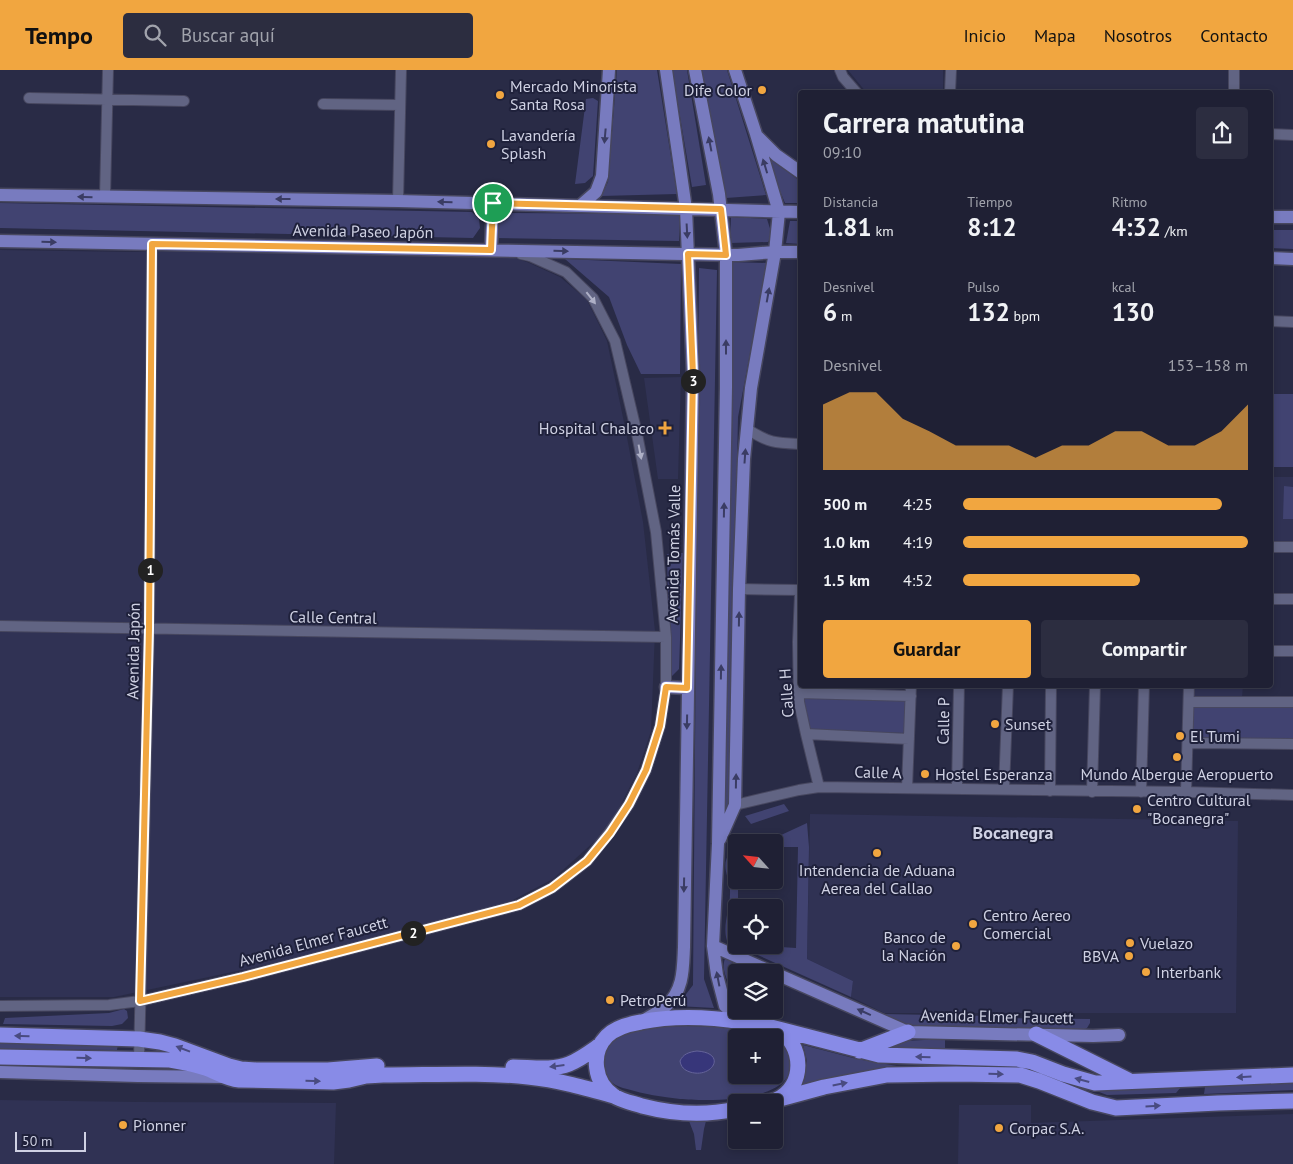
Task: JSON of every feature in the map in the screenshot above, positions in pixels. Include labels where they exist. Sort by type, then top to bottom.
[{"type":"highway","points":[[614,1096],[601,1082],[597,1073],[597,1054],[606,1036],[614,1030],[642,1021],[681,1017],[720,1018],[765,1026],[879,1055],[1017,1059],[1032,1062],[1063,1074],[1095,1083],[1293,1075]]},
{"type":"highway","points":[[765,1026],[777,1030],[789,1039],[798,1058],[798,1073],[787,1092],[783,1094]]},
{"type":"highway","points":[[859,1050],[908,1032]]},
{"type":"highway","points":[[1036,1034],[1132,1082]]},
{"type":"highway","points":[[0,1035],[139,1039],[175,1046],[229,1066],[256,1070],[328,1070],[393,1064],[556,1067],[568,1065],[600,1045]]},
{"type":"highway","points":[[0,1057],[139,1059],[181,1062],[239,1080],[333,1082],[383,1075],[507,1075],[550,1080],[614,1096],[632,1103],[669,1111],[695,1113],[728,1111]]},
{"type":"highway","points":[[783,1098],[824,1087],[887,1075],[1013,1074],[1028,1076],[1092,1102],[1116,1108],[1293,1101]]},
{"type":"main road","points":[[580,206],[596,192],[602,176],[609,70]]},
{"type":"main road","name":"Avenida Tomás Valle","points":[[642,1021],[667,1005],[677,993],[682,978],[693,375],[686,209],[666,70]]},
{"type":"main road","points":[[694,70],[711,150],[721,209],[726,255],[726,397],[718,844],[713,946],[717,975],[725,1006],[732,1012],[765,1026]]},
{"type":"main road","points":[[718,844],[735,806],[739,589],[744,460],[751,388],[775,252],[779,212],[735,70]]},
{"type":"main road","points":[[756,134],[776,155],[798,171]]},
{"type":"main road","name":"Avenida Paseo Japón","points":[[0,195],[493,203],[798,212]]},
{"type":"main road","points":[[491,250],[493,203]]},
{"type":"main road","points":[[1273,217],[1293,217]]},
{"type":"main road","name":"Avenida Paseo Japón","points":[[0,241],[726,255],[798,252]]},
{"type":"main road","points":[[1273,258],[1293,259]]},
{"type":"main road","points":[[666,687],[687,688]]},
{"type":"main road","name":"Avenida Elmer Faucett","points":[[713,946],[908,1032],[1119,1035]]},
{"type":"main road","points":[[0,1072],[225,1077]]},
{"type":"street","points":[[105,197],[108,70]]},
{"type":"street","points":[[398,201],[401,70]]},
{"type":"street","points":[[840,70],[854,90]]},
{"type":"street","points":[[950,90],[951,70]]},
{"type":"street","points":[[1234,70],[1234,90]]},
{"type":"street","points":[[29,98],[184,101]]},
{"type":"street","points":[[323,104],[400,105]]},
{"type":"street","points":[[1273,134],[1293,134]]},
{"type":"street","name":"Avenida Japón","points":[[139,1059],[149,629],[152,244]]},
{"type":"street","name":"Avenida Tomás Valle","points":[[506,250],[530,256],[566,272],[593,298],[615,341],[637,434],[656,532],[666,637]]},
{"type":"street","points":[[1273,321],[1293,322]]},
{"type":"street","points":[[747,429],[762,439],[798,444]]},
{"type":"street","points":[[1273,546],[1293,546]]},
{"type":"street","points":[[739,589],[798,590]]},
{"type":"street","points":[[1273,598],[1293,599]]},
{"type":"street","name":"Calle Central","points":[[0,626],[666,637]]},
{"type":"street","name":"Avenida Elmer Faucett","points":[[0,1006],[109,1005],[140,1001],[253,975],[519,905],[552,888],[587,861],[610,833],[629,804],[646,770],[660,726],[666,687],[666,637]]},
{"type":"street","points":[[1273,651],[1293,651]]},
{"type":"street","name":"Calle H","points":[[799,688],[799,702],[819,787]]},
{"type":"street","name":"Calle P","points":[[957,788],[959,688]]},
{"type":"street","points":[[1004,789],[1008,688]]},
{"type":"street","points":[[1050,791],[1051,688]]},
{"type":"street","points":[[1092,792],[1095,688]]},
{"type":"street","points":[[1140,792],[1144,688]]},
{"type":"street","points":[[1186,792],[1189,688]]},
{"type":"street","points":[[799,693],[911,690],[908,788]]},
{"type":"street","points":[[1189,702],[1293,702]]},
{"type":"street","points":[[806,734],[910,739]]},
{"type":"street","points":[[1188,744],[1293,744]]},
{"type":"street","name":"Calle A","points":[[735,806],[819,787],[1293,795]]},
{"type":"shaded area","points":[[617,70],[657,70],[677,194],[601,196],[608,182]]},
{"type":"shaded area","points":[[672,70],[687,70],[706,185],[692,187]]},
{"type":"shaded area","points":[[701,70],[727,70],[766,195],[726,198]]},
{"type":"shaded area","points":[[848,70],[943,70],[943,90],[864,90]]},
{"type":"shaded area","points":[[593,98],[598,101],[593,176],[585,183],[575,184],[586,99]]},
{"type":"shaded area","points":[[765,155],[798,180],[798,203],[785,203]]},
{"type":"shaded area","points":[[0,203],[472,212],[479,219],[480,228],[473,238],[0,228]]},
{"type":"shaded area","points":[[495,213],[680,214],[679,241],[494,238]]},
{"type":"shaded area","points":[[731,217],[767,219],[772,235],[768,242],[730,243]]},
{"type":"shaded area","points":[[790,221],[798,221],[798,244],[786,243]]},
{"type":"shaded area","points":[[1273,230],[1293,230],[1293,249],[1273,248]]},
{"type":"shaded area","points":[[0,250],[129,252],[285,250],[498,253],[527,262],[560,277],[587,300],[607,341],[625,427],[643,522],[655,631],[651,731],[637,773],[618,810],[596,840],[553,879],[511,901],[443,923],[312,955],[114,997],[0,997]]},
{"type":"shaded area","points":[[565,259],[681,264],[680,374],[641,374],[627,345],[609,297]]},
{"type":"shaded area","points":[[731,262],[767,263],[738,417],[730,802],[725,811]]},
{"type":"shaded area","points":[[699,268],[717,270],[704,979],[714,1008],[677,1006],[693,985]]},
{"type":"shaded area","name":"Hospital Chalaco","points":[[681,377],[678,479],[658,479],[644,378]]},
{"type":"shaded area","points":[[1273,394],[1293,394],[1293,467],[1273,467]]},
{"type":"shaded area","points":[[1273,477],[1293,477],[1293,541],[1273,541]]},
{"type":"shaded area","points":[[1284,486],[1293,487],[1293,519],[1283,519]]},
{"type":"shaded area","points":[[683,553],[679,669],[670,678],[667,554]]},
{"type":"shaded area","points":[[1193,688],[1243,688],[1242,698],[1193,697]]},
{"type":"shaded area","points":[[803,697],[905,699],[905,733],[808,731]]},
{"type":"shaded area","points":[[1193,706],[1293,706],[1293,740],[1193,740]]},
{"type":"shaded area","points":[[784,804],[789,811],[751,824],[745,816]]},
{"type":"shaded area","points":[[810,814],[1238,821],[1236,1013],[884,1013],[851,997],[853,981],[807,959]]},
{"type":"shaded area","points":[[807,823],[809,847],[807,959],[853,981],[851,997],[783,966],[783,964],[778,964],[755,954],[783,954],[783,947],[796,948],[798,847],[783,847],[783,834]]},
{"type":"shaded area","points":[[728,856],[728,880],[725,868]]},
{"type":"shaded area","points":[[730,889],[738,889],[738,899],[730,899]]},
{"type":"shaded area","points":[[728,912],[728,941],[725,929]]},
{"type":"shaded area","points":[[725,959],[731,961],[733,964],[728,964],[728,982],[725,973]]},
{"type":"shaded area","points":[[124,1009],[127,1011],[128,1018],[122,1024],[112,1026],[3,1024],[5,1018],[109,1013]]},
{"type":"shaded area","points":[[882,1014],[1090,1019],[1090,1023],[1083,1030],[911,1026]]},
{"type":"shaded area","points":[[686,1026],[741,1029],[728,1029],[728,1084],[781,1084],[760,1094],[728,1094],[728,1099],[709,1100],[660,1096],[619,1087],[612,1082],[606,1076],[603,1068],[604,1051],[610,1043],[618,1035],[626,1032],[660,1027]]},
{"type":"shaded area","points":[[945,1039],[945,1048],[902,1049],[885,1046],[903,1041]]},
{"type":"shaded area","points":[[0,1043],[118,1044],[117,1050],[0,1049]]},
{"type":"shaded area","points":[[783,1044],[790,1062],[788,1076],[783,1082]]},
{"type":"shaded area","points":[[803,1045],[857,1059],[897,1066],[802,1084],[807,1061]]},
{"type":"shaded area","points":[[697,1051],[707,1053],[714,1060],[710,1069],[705,1072],[690,1072],[681,1065],[680,1061],[685,1055]]},
{"type":"shaded area","points":[[1293,1083],[1293,1090],[1204,1094],[1205,1087]]},
{"type":"shaded area","points":[[1181,1087],[1176,1093],[1107,1095],[1094,1090]]},
{"type":"shaded area","points":[[0,1100],[336,1103],[334,1164],[0,1164]]},
{"type":"shaded area","points":[[959,1105],[1031,1105],[1031,1123],[1293,1114],[1293,1164],[958,1164]]},
{"type":"shaded area","points":[[689,1121],[706,1121],[701,1150],[696,1150],[694,1134]]},
{"type":"place","name":"Dife Color","points":[[762,90]]},
{"type":"place","name":"Mercado Minorista Santa Rosa","points":[[500,95]]},
{"type":"place","name":"Lavandería Splash","points":[[491,144]]},
{"type":"place","name":"Hospital Chalaco","points":[[665,428]]},
{"type":"place","name":"Sunset","points":[[995,724]]},
{"type":"place","name":"El Tumi","points":[[1180,736]]},
{"type":"place","name":"Mundo Albergue Aeropuerto","points":[[1177,757]]},
{"type":"place","name":"Hostel Esperanza","points":[[925,774]]},
{"type":"place","name":"Centro Cultural \"Bocanegra\"","points":[[1137,809]]},
{"type":"place","name":"Intendencia de Aduana Aerea del Callao","points":[[877,853]]},
{"type":"place","name":"Centro Aereo Comercial","points":[[973,924]]},
{"type":"place","name":"Vuelazo","points":[[1130,943]]},
{"type":"place","name":"Banco de la Nación","points":[[956,946]]},
{"type":"place","name":"BBVA","points":[[1129,956]]},
{"type":"place","name":"Interbank","points":[[1146,972]]},
{"type":"place","name":"PetroPerú","points":[[610,1000]]},
{"type":"place","name":"Pionner","points":[[123,1125]]},
{"type":"place","name":"Corpac S.A.","points":[[999,1128]]},
{"type":"district","name":"Bocanegra","points":[[1013,832]]},
{"type":"route","points":[[493,203],[721,209],[726,255],[688,254],[693,375],[687,688],[666,687],[660,726],[646,770],[629,804],[610,833],[587,861],[552,888],[519,905],[243,977],[140,1001],[149,629],[152,244],[491,250],[493,203]]}]
